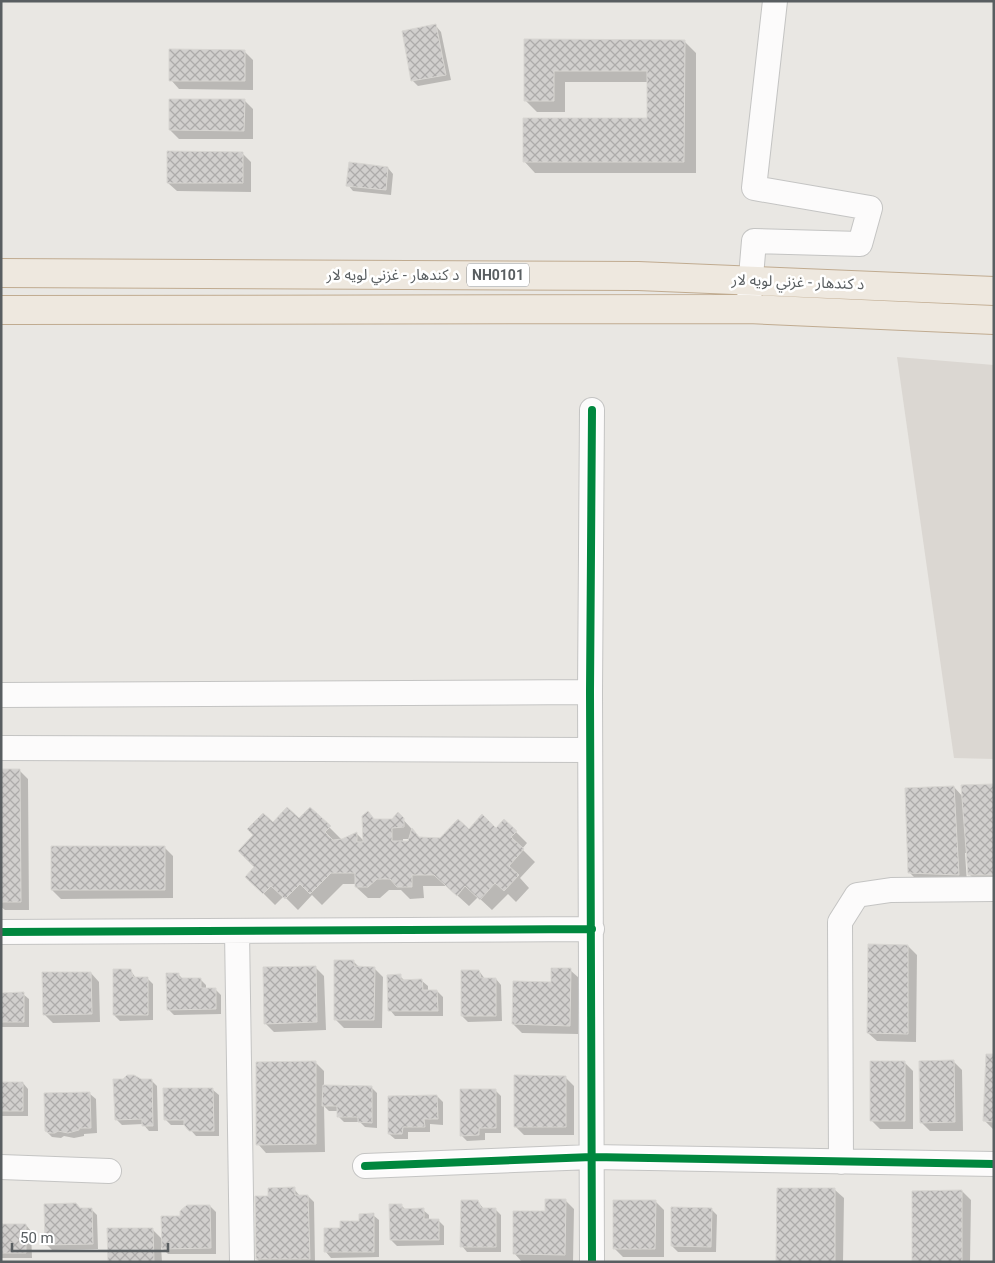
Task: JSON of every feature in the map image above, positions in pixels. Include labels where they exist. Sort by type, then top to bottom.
[{"type":"highway","name":"د کندهار - غزني لويه لار","points":[[1,273],[638,276],[994,291]]},
{"type":"highway","name":"د کندهار - غزني لويه لار","points":[[1,310],[748,309],[994,320]]},
{"type":"street","points":[[748,309],[754,241],[860,244],[870,208],[754,188],[775,1]]},
{"type":"street","points":[[592,410],[590,692],[592,1262]]},
{"type":"street","points":[[1,695],[590,692]]},
{"type":"street","points":[[1,748],[590,750]]},
{"type":"street","points":[[841,1162],[840,922],[856,895],[891,890],[994,890]]},
{"type":"street","points":[[1,932],[592,930]]},
{"type":"street","points":[[237,931],[242,1262]]},
{"type":"street","points":[[365,1166],[592,1157],[994,1164]]},
{"type":"street","points":[[1,1167],[109,1171]]},
{"type":"shaded area","points":[[897,357],[994,365],[994,759],[954,758]]},
{"type":"building","points":[[436,24],[446,75],[411,81],[402,31]]},
{"type":"building","points":[[524,39],[685,40],[684,162],[523,162],[523,118],[647,118],[647,71],[554,71],[554,101],[524,101]]},
{"type":"building","points":[[169,49],[245,50],[245,81],[169,81]]},
{"type":"building","points":[[169,99],[245,99],[244,131],[169,130]]},
{"type":"building","points":[[167,151],[243,152],[243,183],[167,183]]},
{"type":"building","points":[[349,162],[388,167],[386,190],[346,186]]},
{"type":"building","points":[[1,769],[20,769],[21,902],[1,902]]},
{"type":"building","points":[[994,784],[994,875],[968,875],[961,785]]},
{"type":"building","points":[[954,786],[959,875],[908,873],[905,788]]},
{"type":"building","points":[[287,807],[299,818],[310,807],[331,826],[325,832],[333,840],[342,839],[357,832],[357,842],[363,842],[362,816],[368,811],[374,819],[392,819],[398,812],[404,818],[404,827],[392,828],[392,841],[408,841],[412,828],[419,837],[440,838],[458,819],[469,829],[482,814],[496,828],[504,819],[517,831],[511,837],[524,849],[509,866],[519,875],[504,891],[495,883],[480,900],[465,886],[457,896],[434,875],[412,875],[412,887],[397,887],[390,879],[377,879],[368,887],[355,887],[355,873],[331,873],[310,894],[300,884],[285,899],[271,886],[263,894],[245,877],[254,867],[238,851],[253,835],[247,829],[263,813],[273,822]]},
{"type":"building","points":[[51,846],[165,846],[165,890],[51,890]]},
{"type":"building","points":[[868,944],[908,945],[908,1034],[867,1033]]},
{"type":"building","points":[[334,960],[354,960],[354,966],[375,967],[374,1020],[334,1020]]},
{"type":"building","points":[[316,966],[317,1022],[264,1024],[263,967]]},
{"type":"building","points":[[551,968],[571,968],[570,1026],[512,1024],[513,981],[551,982]]},
{"type":"building","points":[[113,969],[131,969],[133,977],[148,977],[148,1015],[113,1015]]},
{"type":"building","points":[[461,970],[479,970],[481,978],[496,978],[496,1016],[461,1016]]},
{"type":"building","points":[[42,972],[91,972],[92,1014],[43,1015]]},
{"type":"building","points":[[166,973],[179,973],[179,978],[201,978],[201,988],[216,988],[216,1009],[167,1010]]},
{"type":"building","points":[[401,974],[401,980],[422,979],[423,990],[437,990],[438,1011],[388,1011],[387,975]]},
{"type":"building","points":[[24,992],[24,1022],[1,1022],[1,993]]},
{"type":"building","points":[[986,1054],[994,1054],[994,1122],[983,1121]]},
{"type":"building","points":[[954,1060],[955,1122],[920,1123],[919,1061]]},
{"type":"building","points":[[316,1061],[316,1144],[256,1145],[256,1062]]},
{"type":"building","points":[[870,1061],[905,1061],[905,1121],[870,1121]]},
{"type":"building","points":[[127,1075],[134,1075],[141,1079],[152,1079],[153,1126],[142,1126],[142,1119],[115,1120],[113,1079],[123,1079]]},
{"type":"building","points":[[514,1075],[566,1076],[566,1127],[514,1127]]},
{"type":"building","points":[[1,1082],[23,1082],[23,1111],[1,1111]]},
{"type":"building","points":[[323,1085],[372,1086],[372,1123],[358,1122],[358,1117],[337,1117],[337,1106],[322,1106]]},
{"type":"building","points":[[163,1088],[213,1088],[214,1131],[189,1131],[184,1125],[184,1120],[164,1120]]},
{"type":"building","points":[[460,1089],[496,1089],[496,1128],[479,1128],[479,1135],[460,1136]]},
{"type":"building","points":[[90,1092],[91,1128],[79,1128],[79,1130],[68,1133],[58,1131],[49,1133],[45,1131],[44,1093]]},
{"type":"building","points":[[437,1095],[438,1119],[424,1119],[425,1127],[403,1127],[402,1134],[388,1134],[388,1096]]},
{"type":"building","points":[[295,1187],[295,1195],[308,1195],[310,1259],[256,1259],[255,1196],[268,1196],[268,1188]]},
{"type":"building","points":[[777,1188],[835,1188],[835,1262],[776,1262]]},
{"type":"building","points":[[962,1190],[962,1262],[912,1262],[912,1191]]},
{"type":"building","points":[[545,1199],[566,1199],[565,1255],[513,1254],[513,1211],[545,1211]]},
{"type":"building","points":[[461,1200],[478,1200],[481,1208],[496,1208],[496,1247],[460,1247]]},
{"type":"building","points":[[613,1200],[656,1200],[655,1249],[613,1249]]},
{"type":"building","points":[[76,1203],[80,1208],[92,1208],[93,1244],[45,1245],[44,1204]]},
{"type":"building","points":[[389,1204],[402,1204],[402,1209],[424,1208],[424,1219],[439,1219],[439,1240],[390,1240]]},
{"type":"building","points":[[187,1205],[210,1205],[211,1248],[162,1249],[161,1216],[180,1216],[180,1211]]},
{"type":"building","points":[[671,1207],[712,1208],[711,1247],[671,1246]]},
{"type":"building","points":[[374,1213],[374,1252],[324,1252],[324,1228],[340,1228],[340,1221],[359,1221],[359,1214]]},
{"type":"building","points":[[1,1224],[26,1224],[26,1253],[1,1253]]},
{"type":"building","points":[[107,1228],[153,1228],[154,1262],[108,1262]]},
{"type":"cycle path","points":[[592,410],[590,692],[592,1262]]},
{"type":"cycle path","points":[[1,932],[592,929]]},
{"type":"cycle path","points":[[365,1166],[592,1157],[994,1164]]}]
